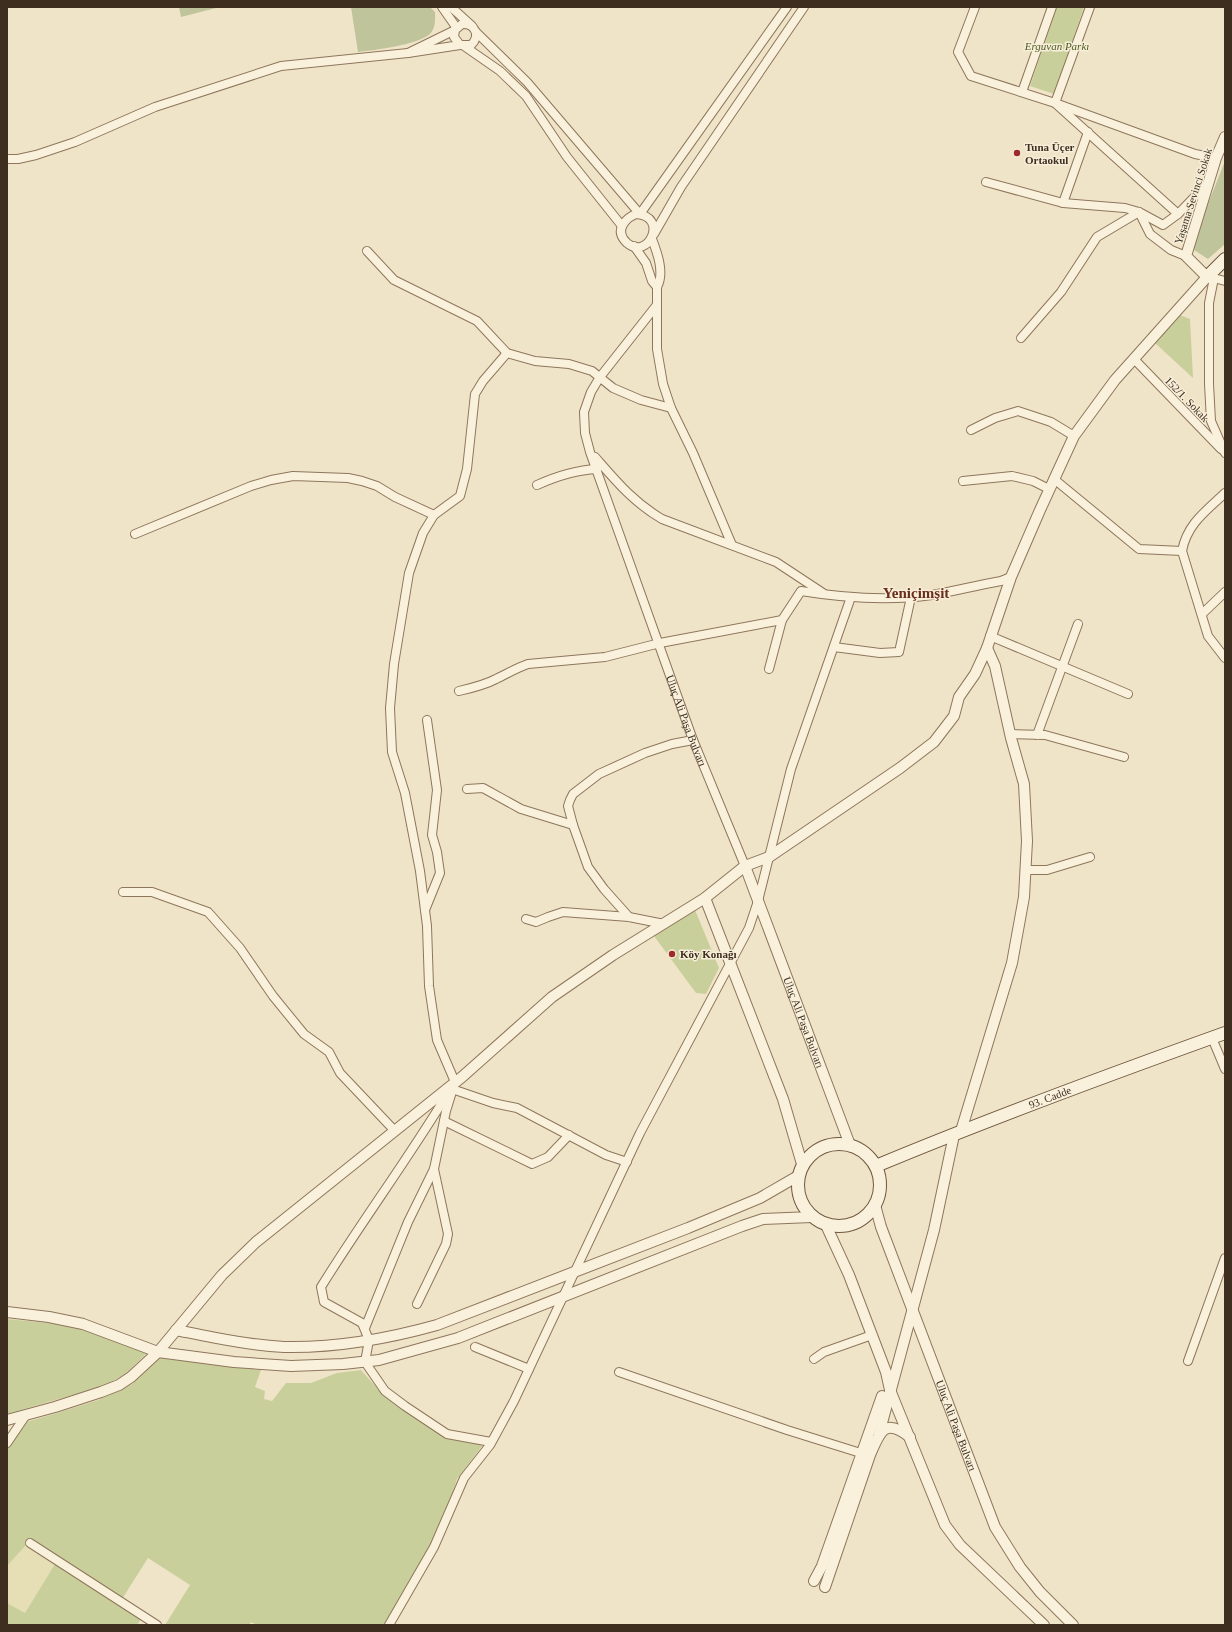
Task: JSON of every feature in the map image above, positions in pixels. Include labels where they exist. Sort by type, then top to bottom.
[{"type":"main road","points":[[1211,277],[1225,259]]},
{"type":"main road","name":"93. Cadde","points":[[876,1166],[957,1133],[1149,1060],[1225,1033]]},
{"type":"main road","points":[[812,1217],[801,1202],[797,1189],[798,1176],[802,1164],[811,1154],[823,1146],[836,1143],[850,1145],[862,1151],[876,1166]]},
{"type":"main road","name":"Uluç Ali Paşa Bulvarı","points":[[812,1217],[836,1226],[849,1225],[861,1220],[875,1205],[880,1193],[880,1179],[876,1166]]},
{"type":"street","points":[[442,7],[456,29],[454,37],[462,46],[500,71],[526,96],[567,157],[622,226]]},
{"type":"street","points":[[451,7],[527,82],[639,213],[650,220],[654,229],[653,236],[659,259],[660,280],[657,287],[656,306],[657,349],[663,384],[671,408],[693,453],[732,545]]},
{"type":"street","points":[[657,287],[652,281],[646,263],[634,246],[625,241],[622,236],[622,226],[628,218],[639,213],[787,7]]},
{"type":"street","points":[[634,246],[644,246],[653,236],[681,187],[804,7]]},
{"type":"street","points":[[975,7],[958,52],[971,76],[1055,103],[1195,154],[1216,158]]},
{"type":"street","points":[[1022,92],[1052,7]]},
{"type":"street","points":[[1055,103],[1090,7]]},
{"type":"street","points":[[408,53],[456,29],[462,24],[474,29]]},
{"type":"street","points":[[7,160],[36,155],[75,142],[155,107],[281,66],[471,45],[476,36],[474,29]]},
{"type":"street","points":[[1055,103],[1178,214]]},
{"type":"street","points":[[1063,203],[1088,132]]},
{"type":"street","name":"Yaşama Sevinci Sokak","points":[[1211,277],[1186,256],[1216,158],[1225,137]]},
{"type":"street","points":[[986,182],[1063,203],[1125,208],[1139,212],[1163,225],[1178,214],[1209,182]]},
{"type":"street","points":[[1139,212],[1150,234],[1172,250],[1186,256]]},
{"type":"street","points":[[1021,338],[1061,292],[1097,237],[1139,212]]},
{"type":"street","points":[[367,251],[394,280],[477,321],[507,353],[535,361],[569,364],[592,371],[612,388],[640,400],[671,408]]},
{"type":"street","points":[[1211,277],[1225,281]]},
{"type":"street","points":[[7,1420],[55,1407],[119,1385],[131,1377],[158,1352],[222,1275],[256,1242],[394,1130],[454,1086],[552,997],[613,955],[705,898],[745,866],[769,857],[900,768],[934,742],[954,716],[959,697],[974,674],[987,648],[1011,577],[1049,489],[1074,436],[1116,380],[1134,359],[1211,277]]},
{"type":"street","points":[[1211,277],[1209,303],[1209,384],[1211,421],[1225,454]]},
{"type":"street","name":"Uluç Ali Paşa Bulvarı","points":[[656,306],[600,377],[591,392],[584,412],[585,433],[590,452],[660,643],[693,740],[745,866],[850,1145]]},
{"type":"street","points":[[364,1328],[408,1222],[434,1168],[454,1086],[437,1040],[429,986],[427,926],[420,871],[405,793],[392,752],[390,708],[394,664],[409,573],[423,533],[434,516],[460,496],[467,469],[475,394],[483,381],[507,353]]},
{"type":"street","name":"152/1. Sokak","points":[[1134,359],[1225,454]]},
{"type":"street","points":[[971,430],[995,418],[1018,411],[1051,422],[1074,436]]},
{"type":"street","points":[[590,452],[623,490],[645,509],[662,519],[776,562],[825,595]]},
{"type":"street","points":[[537,486],[569,472],[582,469],[597,469]]},
{"type":"street","points":[[136,534],[251,486],[271,480],[293,476],[348,478],[362,481],[376,486],[434,516]]},
{"type":"street","points":[[963,481],[1012,476],[1033,481],[1049,489]]},
{"type":"street","points":[[1054,479],[1140,549],[1182,551]]},
{"type":"street","points":[[1225,493],[1193,523],[1184,539],[1182,551],[1208,636],[1225,658]]},
{"type":"street","points":[[768,668],[782,620],[801,591],[825,595],[885,599],[932,595],[1001,581],[1011,577]]},
{"type":"street","points":[[1202,614],[1225,592]]},
{"type":"street","points":[[389,1625],[434,1547],[464,1478],[491,1442],[530,1369],[663,1088],[749,928],[758,901],[792,768],[851,597]]},
{"type":"street","points":[[834,647],[880,653],[899,652],[911,597]]},
{"type":"street","points":[[459,691],[495,680],[516,667],[528,664],[605,657],[660,643],[782,620]]},
{"type":"street","points":[[1037,734],[1078,624]]},
{"type":"street","points":[[990,636],[1128,694]]},
{"type":"street","points":[[879,1434],[934,1230],[957,1133],[1012,963],[1024,897],[1027,842],[1024,784],[995,666],[987,648]]},
{"type":"street","points":[[425,911],[440,873],[437,852],[432,835],[437,790],[426,720]]},
{"type":"street","points":[[1011,734],[1045,735],[1082,744],[1124,757]]},
{"type":"street","points":[[629,917],[604,890],[588,867],[573,825],[568,806],[570,800],[573,794],[599,774],[645,753],[672,744],[693,740]]},
{"type":"street","points":[[468,788],[483,788],[521,809],[573,825]]},
{"type":"street","points":[[1026,870],[1046,870],[1090,857]]},
{"type":"street","points":[[123,892],[152,892],[208,912],[240,948],[273,996],[304,1034],[330,1052],[340,1073],[394,1130]]},
{"type":"street","points":[[705,898],[783,1099],[802,1164]]},
{"type":"street","points":[[526,919],[536,922],[563,912],[629,917],[664,924]]},
{"type":"street","points":[[1212,1038],[1225,1069]]},
{"type":"street","points":[[454,1086],[493,1103],[517,1108],[606,1155],[627,1162]]},
{"type":"street","points":[[454,1086],[352,1237],[321,1287],[324,1302],[362,1323],[369,1340],[365,1362],[385,1391],[447,1434],[491,1442]]},
{"type":"street","points":[[444,1122],[532,1164],[548,1157],[569,1135]]},
{"type":"street","points":[[417,1304],[446,1244],[448,1234],[434,1168]]},
{"type":"street","points":[[176,1330],[236,1342],[284,1347],[338,1344],[391,1337],[437,1326],[688,1228],[760,1198],[798,1176]]},
{"type":"street","name":"Uluç Ali Paşa Bulvarı","points":[[875,1205],[881,1227],[995,1527],[1020,1567],[1040,1592],[1073,1625]]},
{"type":"street","points":[[7,1312],[49,1317],[83,1324],[158,1352],[234,1362],[291,1366],[365,1362],[413,1352],[458,1338],[763,1219],[812,1217]]},
{"type":"street","points":[[825,1223],[849,1274],[886,1372],[890,1390],[936,1507],[945,1525],[960,1545],[1044,1625]]},
{"type":"street","points":[[1188,1361],[1225,1258]]},
{"type":"street","points":[[814,1359],[824,1352],[872,1335]]},
{"type":"street","points":[[475,1347],[530,1369]]},
{"type":"street","points":[[619,1372],[780,1428],[865,1454]]},
{"type":"street","points":[[826,1587],[882,1398],[886,1372]]},
{"type":"street","points":[[7,1443],[26,1415]]},
{"type":"street","points":[[814,1581],[822,1566],[865,1454],[879,1434],[884,1430],[897,1429],[910,1438]]},
{"type":"street","points":[[30,1543],[157,1625]]},
{"type":"shaded area","points":[[26,1545],[55,1564],[25,1613],[7,1603],[7,1566]]},
{"type":"green space","points":[[179,7],[220,7],[181,17]]},
{"type":"green space","points":[[351,7],[430,7],[435,12],[433,30],[425,37],[407,44],[358,52]]},
{"type":"green space","name":"Erguvan Parkı","points":[[1057,7],[1084,7],[1054,94],[1030,86]]},
{"type":"green space","points":[[1225,161],[1225,244],[1208,259],[1194,250],[1200,224]]},
{"type":"green space","points":[[1180,315],[1190,319],[1193,378],[1155,343]]},
{"type":"green space","points":[[695,910],[719,968],[706,994],[696,993],[654,936]]},
{"type":"green space","points":[[7,1319],[69,1325],[148,1352],[124,1375],[104,1386],[7,1414]]},
{"type":"green space","points":[[160,1358],[261,1370],[255,1387],[265,1391],[264,1399],[272,1401],[286,1383],[311,1383],[337,1373],[361,1370],[377,1388],[396,1404],[428,1426],[479,1443],[482,1446],[457,1479],[450,1502],[431,1546],[385,1625],[257,1625],[251,1622],[249,1625],[165,1625],[190,1585],[148,1558],[122,1599],[29,1540],[26,1541],[26,1545],[7,1566],[7,1446],[26,1422],[98,1400],[132,1384]]},
{"type":"green space","points":[[55,1564],[141,1619],[137,1625],[7,1625],[7,1603],[25,1613]]},
{"type":"place","name":"Tuna Üçer Ortaokul","points":[[1017,153]]},
{"type":"place","name":"Köy Konağı","points":[[672,954]]},
{"type":"district","name":"Yeniçimşit","points":[[916,593]]}]
